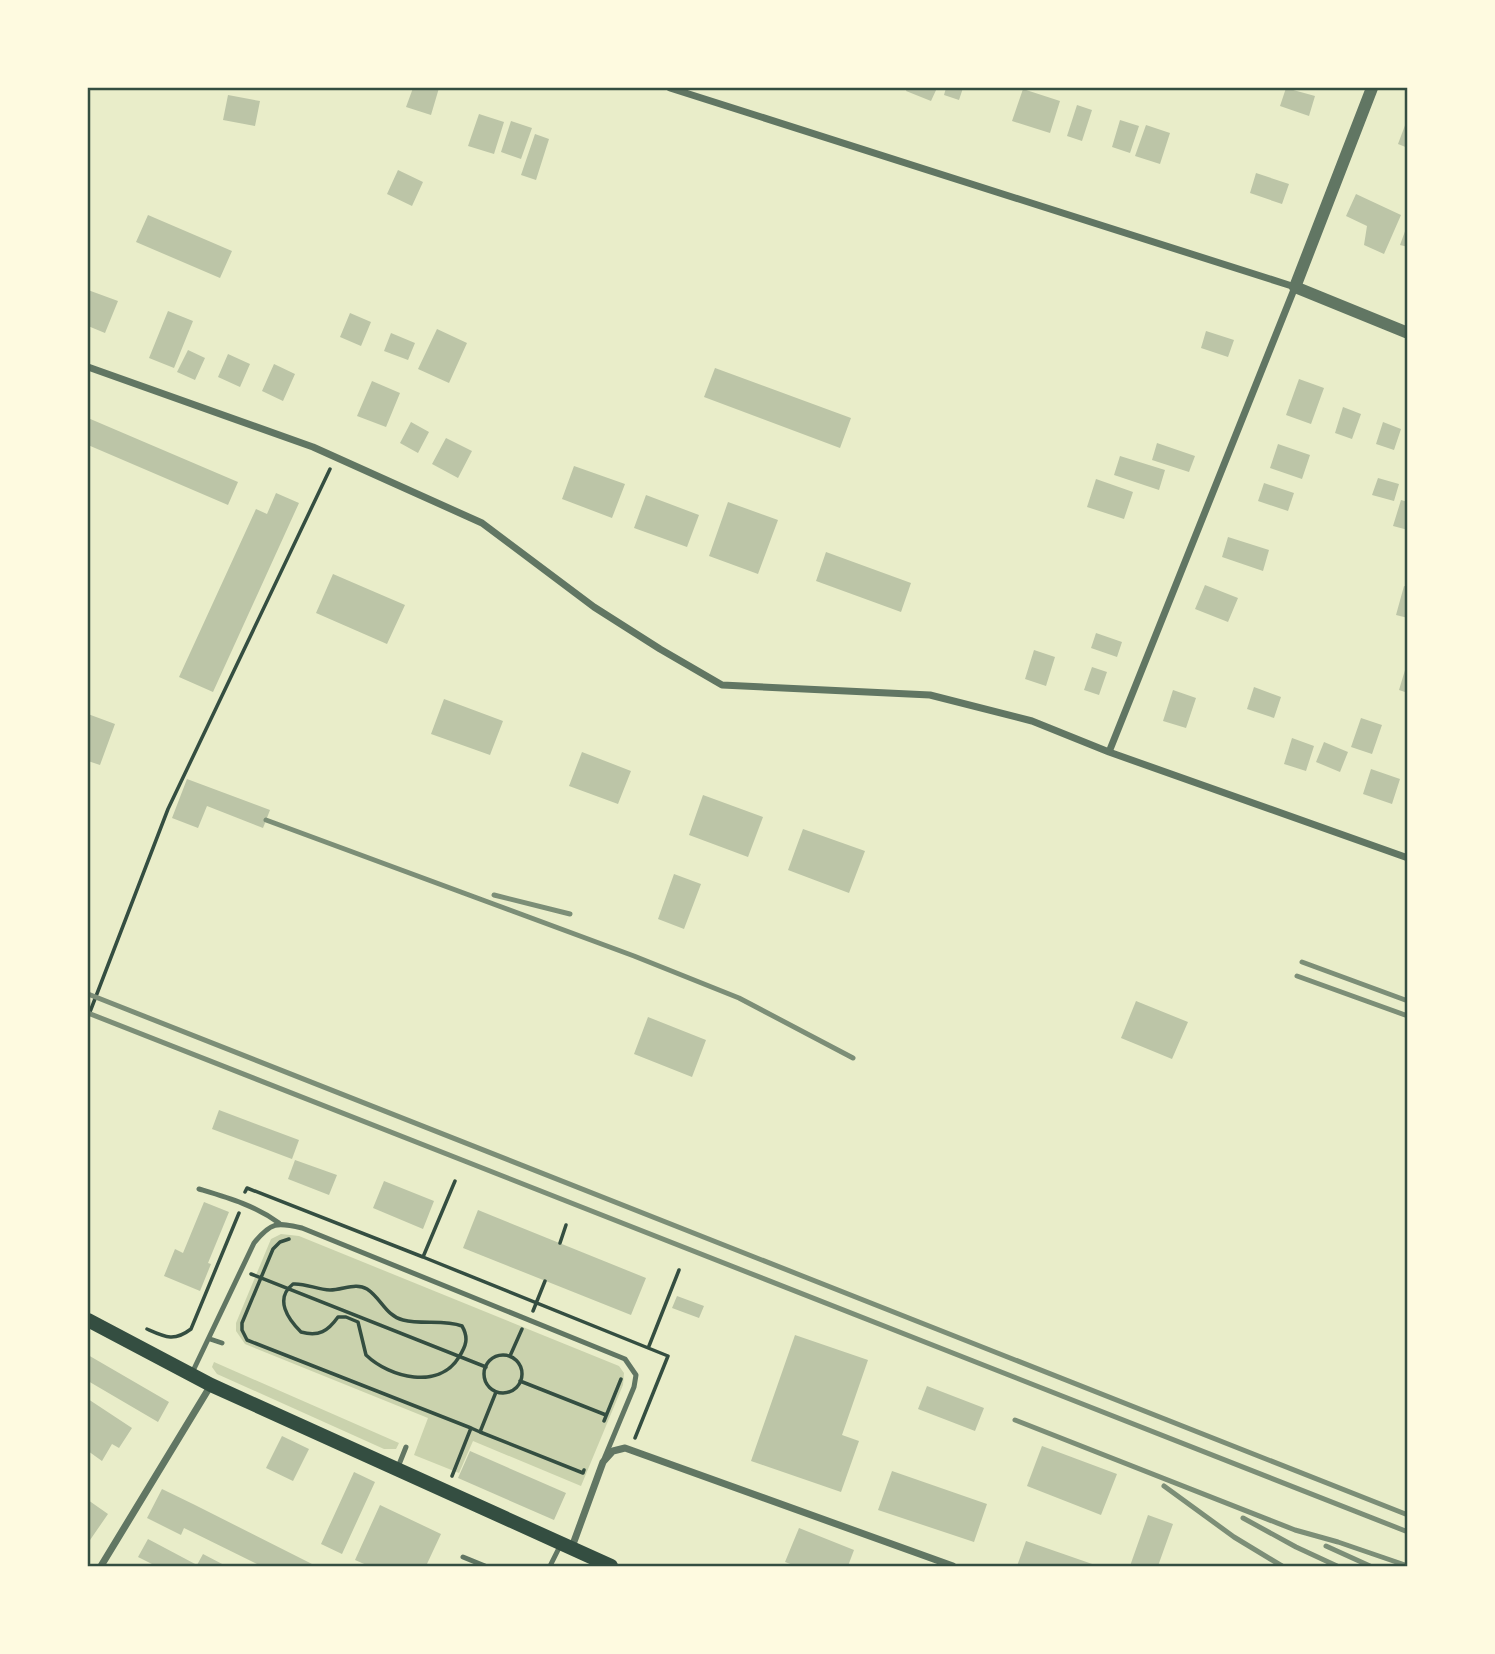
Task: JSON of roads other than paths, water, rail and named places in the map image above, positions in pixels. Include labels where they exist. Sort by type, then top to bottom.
[{"type":"main road","points":[[88,1320],[211,1385],[611,1566]]},
{"type":"street","points":[[670,88],[1295,288],[1408,333]]},
{"type":"street","points":[[1109,752],[1372,88]]},
{"type":"street","points":[[88,367],[313,447],[482,523],[594,607],[722,685],[930,695],[1032,721],[1109,752],[1408,858]]},
{"type":"street","points":[[101,1566],[211,1385]]},
{"type":"street","points":[[567,1545],[603,1462],[613,1451],[625,1448],[953,1566]]},
{"type":"lane","points":[[199,1189],[241,1201],[279,1223],[302,1227],[625,1359],[636,1375],[634,1387],[603,1462]]},
{"type":"lane","points":[[191,1374],[254,1242],[265,1230],[279,1223]]},
{"type":"lane","points":[[210,1339],[222,1343]]},
{"type":"lane","points":[[397,1470],[406,1447]]},
{"type":"lane","points":[[550,1566],[567,1545]]},
{"type":"lane","points":[[463,1557],[485,1566]]},
{"type":"railway","points":[[266,820],[634,956],[739,998],[853,1058]]},
{"type":"railway","points":[[494,895],[570,914]]},
{"type":"railway","points":[[1302,962],[1408,1001]]},
{"type":"railway","points":[[1297,976],[1408,1016]]},
{"type":"railway","points":[[88,994],[1408,1515]]},
{"type":"railway","points":[[88,1013],[1408,1532]]},
{"type":"railway","points":[[1015,1420],[1295,1530],[1408,1566]]},
{"type":"railway","points":[[1164,1486],[1234,1537],[1282,1566]]},
{"type":"railway","points":[[1243,1518],[1337,1566]]},
{"type":"railway","points":[[1326,1546],[1370,1566]]}]
